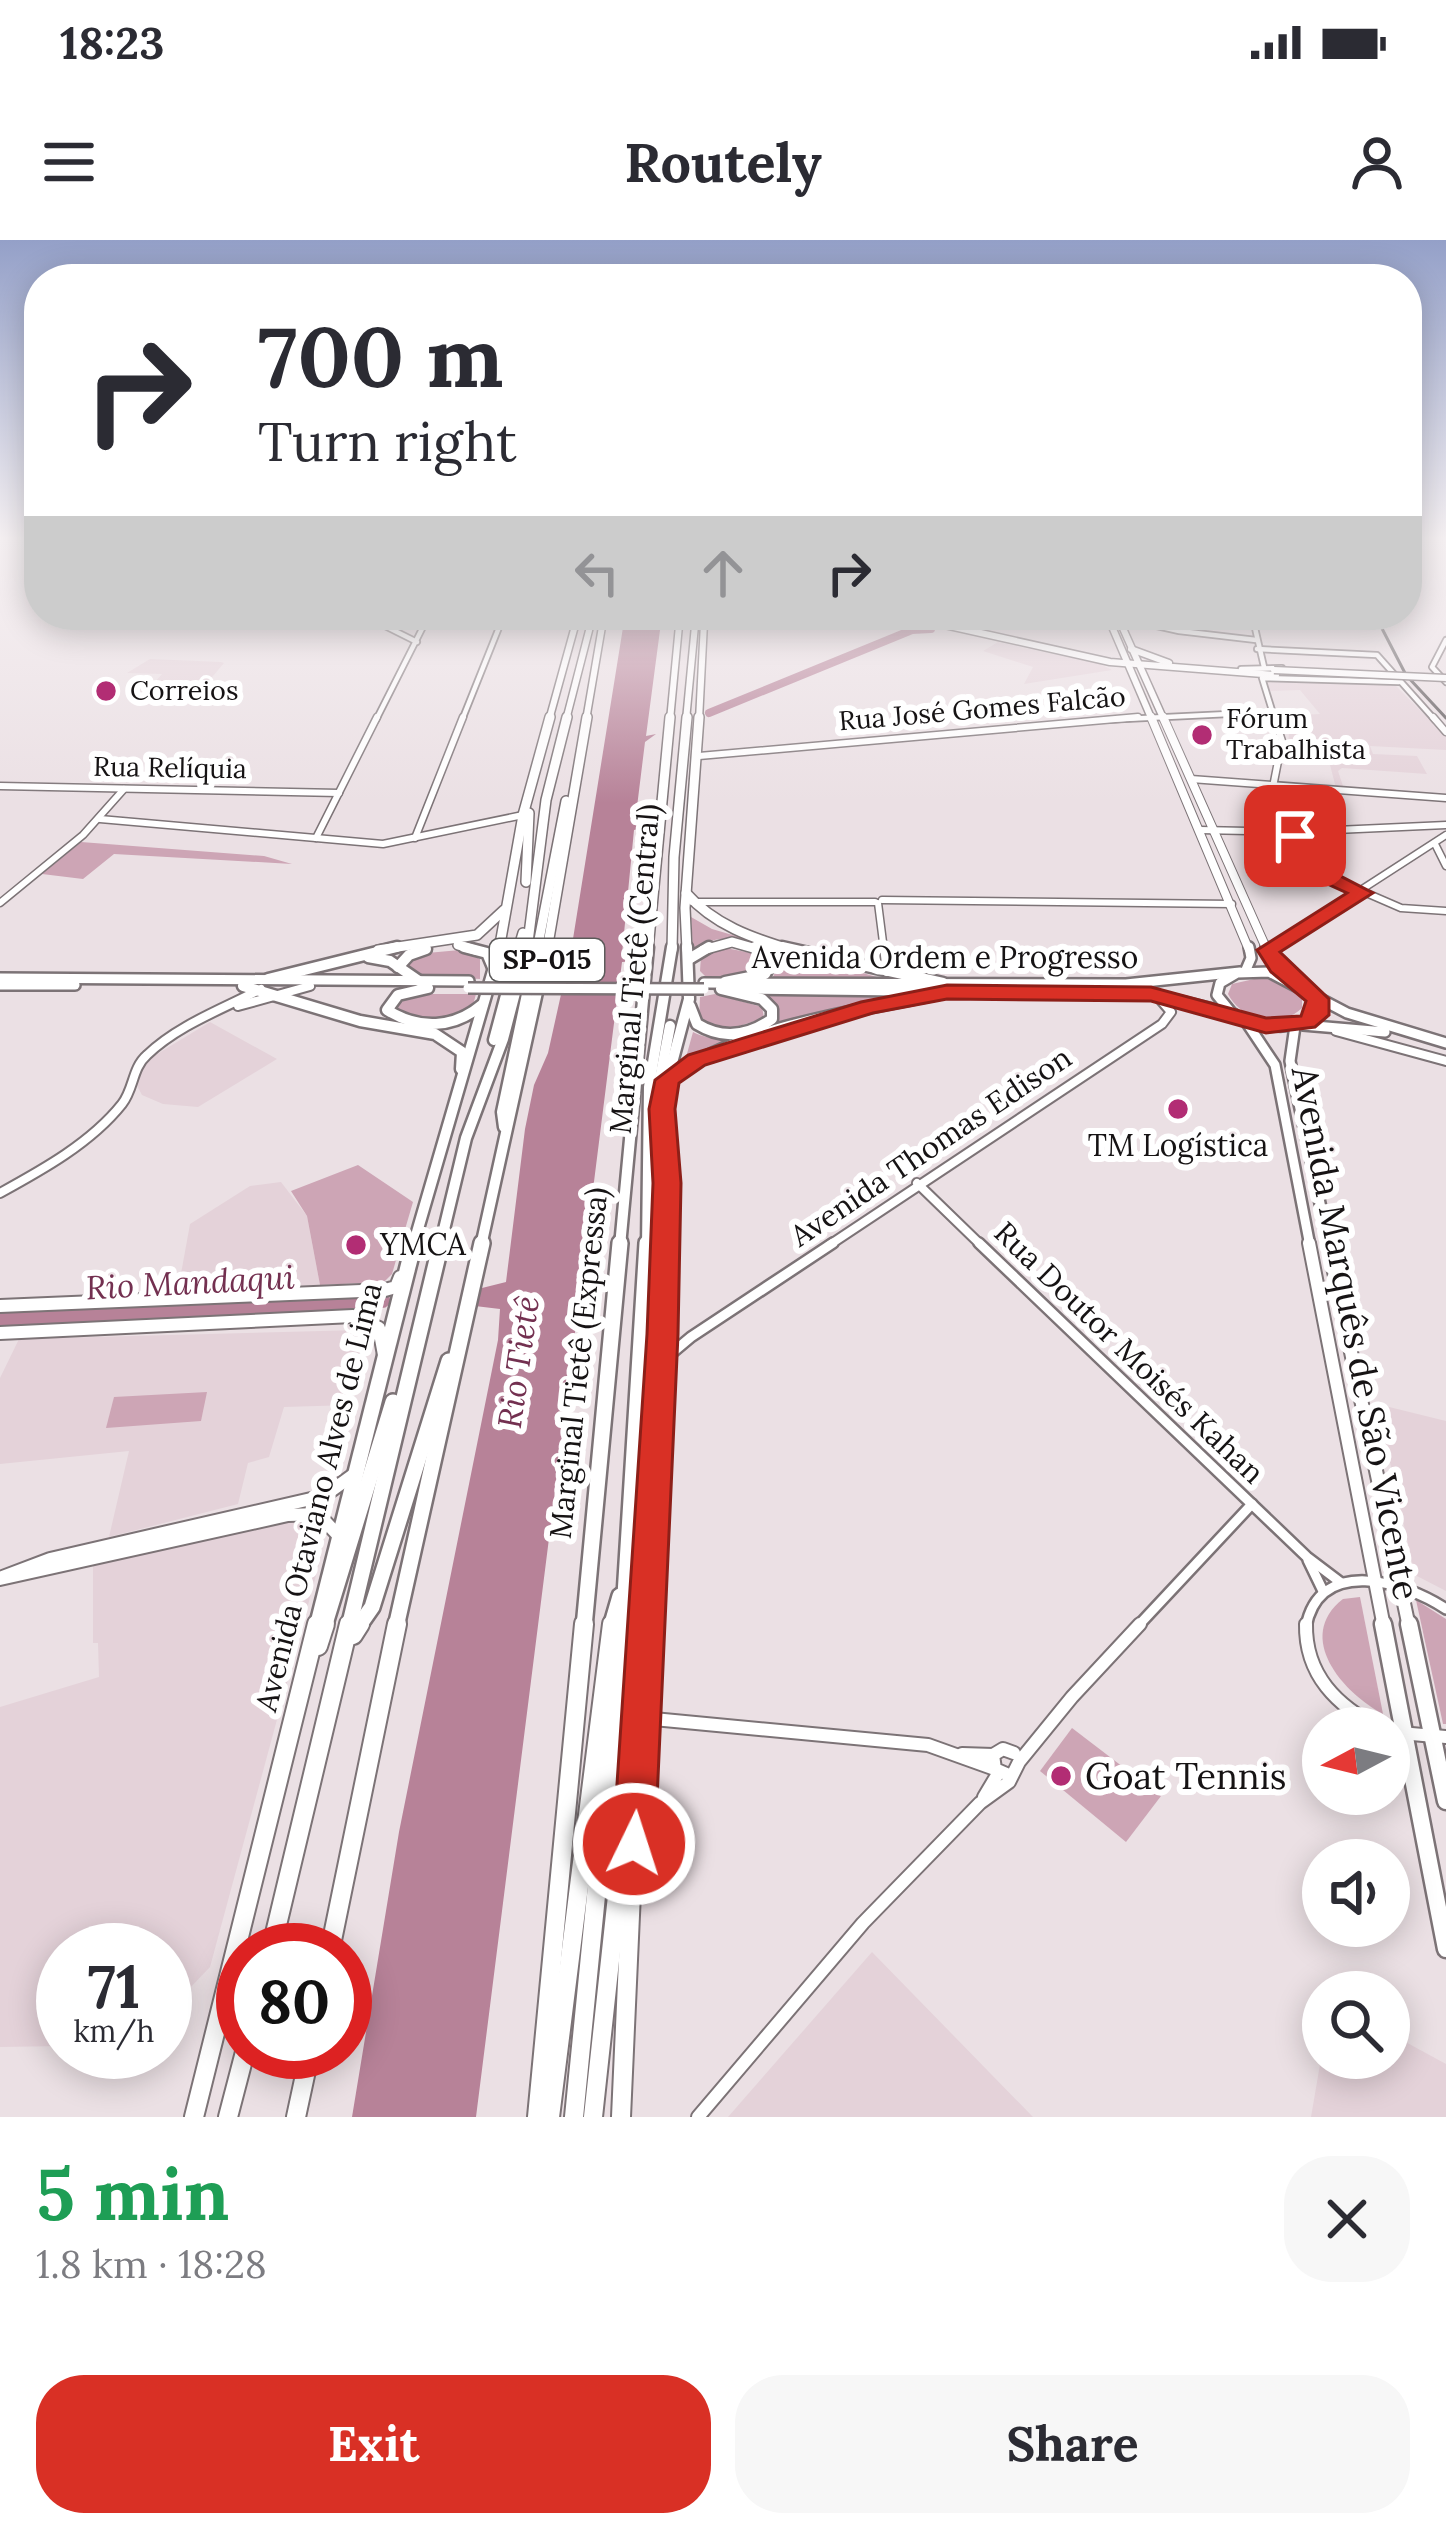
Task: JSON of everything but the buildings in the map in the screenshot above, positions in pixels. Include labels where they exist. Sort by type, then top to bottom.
[{"type":"highway","name":"Avenida Otaviano Alves de Lima","points":[[194,2117],[406,1270],[495,973],[523,814],[573,630]]},
{"type":"highway","points":[[562,665],[588,630]]},
{"type":"highway","points":[[482,1086],[503,1039],[526,958],[551,781],[571,694],[593,630]]},
{"type":"highway","name":"SP-015","points":[[336,1923],[421,1506],[537,1007],[595,630]]},
{"type":"highway","points":[[675,667],[682,663],[689,630]]},
{"type":"highway","name":"Marginal Tietê (Expressa)","points":[[536,2117],[675,667],[692,630]]},
{"type":"highway","name":"Marginal Tietê (Central)","points":[[574,2117],[624,1589],[647,1266],[649,1087],[667,1008],[674,857],[697,630]]},
{"type":"highway","points":[[698,630],[699,756],[688,897],[689,999],[694,1021],[713,1034],[735,1035],[772,1018],[772,1009],[761,999],[723,986]]},
{"type":"highway","points":[[546,909],[539,888],[551,781]]},
{"type":"highway","name":"SP-015","points":[[505,1130],[502,1112],[525,1022],[557,829],[575,784]]},
{"type":"highway","points":[[306,1677],[332,1613],[410,1356],[523,930],[528,800]]},
{"type":"highway","points":[[688,897],[706,918],[725,928],[945,988]]},
{"type":"highway","points":[[242,990],[381,949],[477,935],[505,909]]},
{"type":"highway","points":[[689,959],[706,946],[734,943],[764,950],[773,959],[765,974],[723,986]]},
{"type":"highway","points":[[398,967],[415,952],[462,945],[488,953],[495,973]]},
{"type":"highway","points":[[337,961],[377,957],[424,984]]},
{"type":"highway","points":[[424,984],[398,995],[387,1010],[398,1018],[445,1024],[470,1017],[488,999]]},
{"type":"highway","points":[[264,985],[360,1022],[445,1038],[462,1052],[459,1088]]},
{"type":"highway","points":[[667,1008],[672,1016],[658,1089],[696,1060],[945,988]]},
{"type":"highway","points":[[621,2117],[663,1334],[665,1088],[689,999]]},
{"type":"highway","points":[[633,1120],[640,1129],[640,1247],[647,1266]]},
{"type":"highway","points":[[348,1643],[373,1607],[452,1353],[462,1340]]},
{"type":"highway","points":[[278,1923],[348,1643],[410,1356]]},
{"type":"highway","points":[[550,2117],[611,1627],[624,1589]]},
{"type":"highway","points":[[593,2117],[628,1795],[639,1771]]},
{"type":"highway","points":[[230,2117],[238,2079]]},
{"type":"highway","points":[[296,2117],[304,2079]]},
{"type":"main road","points":[[966,630],[1132,664],[1444,678]]},
{"type":"main road","points":[[990,630],[1132,664],[1144,678],[1200,830],[1252,952],[1243,972],[1224,978],[1217,989],[1222,1004],[1240,1017]]},
{"type":"main road","points":[[1119,630],[1268,950],[1317,999],[1446,1047]]},
{"type":"main road","points":[[1102,655],[1126,649],[1173,667]]},
{"type":"main road","points":[[1144,678],[1150,670],[1173,667]]},
{"type":"main road","name":"Avenida Ordem e Progresso","points":[[945,988],[1126,984],[1243,972],[1294,980]]},
{"type":"main road","name":"Avenida Ordem e Progresso","points":[[0,981],[424,984]]},
{"type":"main road","name":"Avenida Ordem e Progresso","points":[[0,981],[242,990]]},
{"type":"main road","name":"Avenida Ordem e Progresso","points":[[264,985],[945,988],[1151,994],[1240,1017],[1362,1027],[1446,1047]]},
{"type":"main road","points":[[1298,1025],[1317,1015],[1317,999]]},
{"type":"main road","name":"Avenida Marquês de São Vicente","points":[[1240,1017],[1275,1065],[1373,1579],[1393,1707]]},
{"type":"main road","name":"Avenida Marquês de São Vicente","points":[[1298,1025],[1290,1061],[1400,1584],[1439,1738],[1446,1801]]},
{"type":"main road","points":[[0,1306],[385,1291],[396,1287],[406,1270]]},
{"type":"main road","points":[[88,1328],[100,1302]]},
{"type":"main road","points":[[0,1333],[352,1316],[380,1328],[384,1357]]},
{"type":"main road","points":[[0,1578],[49,1572],[231,1517],[324,1496],[355,1472]]},
{"type":"main road","points":[[0,1578],[18,1567],[172,1529],[215,1533],[274,1517],[318,1514],[326,1504],[324,1496]]},
{"type":"main road","points":[[318,1514],[338,1535]]},
{"type":"main road","points":[[215,1533],[231,1517]]},
{"type":"main road","name":"Avenida Marquês de São Vicente","points":[[1410,1791],[1446,1948]]},
{"type":"street","points":[[389,630],[417,643]]},
{"type":"street","points":[[316,838],[423,630]]},
{"type":"street","points":[[415,838],[498,630]]},
{"type":"street","points":[[1171,630],[1256,640]]},
{"type":"street","points":[[1254,630],[1256,664]]},
{"type":"street","points":[[407,639],[411,650]]},
{"type":"street","points":[[1444,678],[1432,666],[1446,640]]},
{"type":"street","points":[[1257,649],[1372,654],[1446,731]]},
{"type":"street","points":[[1241,671],[1256,664]]},
{"type":"street","points":[[1256,664],[1272,672],[1399,682]]},
{"type":"street","points":[[1367,671],[1372,681]]},
{"type":"street","points":[[1391,673],[1272,672],[1261,679],[1282,741],[1272,792],[1318,872],[1404,909],[1446,911]]},
{"type":"street","name":"Rua José Gomes Falcão","points":[[699,756],[1156,715],[1270,712]]},
{"type":"street","points":[[1190,779],[1273,781],[1446,798]]},
{"type":"street","name":"Rua Relíquia","points":[[0,786],[339,793]]},
{"type":"street","points":[[0,903],[100,818],[124,788]]},
{"type":"street","points":[[100,818],[378,844],[523,814]]},
{"type":"street","points":[[1200,830],[1292,832],[1446,825]]},
{"type":"street","points":[[1268,950],[1445,836]]},
{"type":"street","points":[[1435,843],[1446,866]]},
{"type":"street","points":[[1415,857],[1440,856]]},
{"type":"street","points":[[688,897],[1232,904]]},
{"type":"street","points":[[878,902],[887,974]]},
{"type":"street","points":[[0,1193],[43,1167],[117,1108],[131,1088],[132,1072],[145,1056],[225,1009],[310,986]]},
{"type":"street","points":[[225,1009],[242,990]]},
{"type":"street","name":"Avenida Thomas Edison","points":[[660,1363],[691,1336],[963,1152],[1162,1024],[1170,1007],[1151,994]]},
{"type":"street","points":[[1323,1027],[1446,1061]]},
{"type":"street","name":"Rua Doutor Moisés Kahan","points":[[917,1184],[1307,1557],[1340,1582]]},
{"type":"street","points":[[663,1334],[691,1336]]},
{"type":"street","points":[[698,2117],[863,1923],[980,1803],[1002,1772],[1252,1504]]},
{"type":"street","name":"Rua Doutor Moisés Kahan","points":[[1307,1557],[1323,1591]]},
{"type":"street","points":[[1350,1707],[1331,1694],[1307,1655],[1305,1618],[1323,1591],[1340,1582],[1373,1579],[1400,1584],[1446,1609]]},
{"type":"street","points":[[641,1718],[928,1745],[1002,1772]]},
{"type":"street","points":[[955,1754],[993,1755],[1003,1749],[1016,1757]]},
{"type":"street","points":[[993,1755],[1002,1772]]},
{"type":"shaded area","points":[[998,642],[1112,670],[1024,684],[1033,667],[983,651]]},
{"type":"shaded area","points":[[150,659],[224,663],[207,683],[156,681],[162,674],[127,673]]},
{"type":"shaded area","points":[[1267,680],[1394,684],[1446,736],[1446,750],[1370,746],[1373,754],[1417,756],[1427,774],[1342,768],[1338,771],[1344,789],[1336,788],[1329,761],[1287,754],[1289,734],[1278,716],[1320,714],[1300,690],[1270,691]]},
{"type":"shaded area","points":[[81,842],[264,856],[292,864],[114,854],[83,879],[42,874]]},
{"type":"shaded area","points":[[691,917],[712,929],[880,978],[773,977],[780,961],[751,942],[715,940],[693,948]]},
{"type":"shaded area","points":[[721,947],[756,954],[764,964],[760,971],[707,978],[700,971],[701,956]]},
{"type":"shaded area","points":[[460,950],[480,959],[480,979],[408,975],[402,961],[416,954]]},
{"type":"shaded area","points":[[1263,977],[1302,993],[1302,1008],[1272,1020],[1242,1011],[1228,994],[1232,984]]},
{"type":"shaded area","points":[[419,994],[476,994],[472,1009],[456,1019],[400,1018],[389,1006]]},
{"type":"shaded area","points":[[715,994],[762,1007],[764,1018],[721,1032],[699,1019],[700,997]]},
{"type":"shaded area","points":[[894,995],[685,1061],[693,1032],[731,1040],[767,1028],[776,1006],[764,996]]},
{"type":"shaded area","points":[[210,1022],[277,1059],[198,1107],[163,1104],[142,1095],[135,1082],[144,1062]]},
{"type":"shaded area","name":"YMCA","points":[[358,1165],[413,1202],[392,1274],[384,1282],[320,1285],[307,1216],[291,1191]]},
{"type":"shaded area","points":[[281,1182],[307,1216],[320,1285],[178,1290],[190,1224],[250,1186]]},
{"type":"shaded area","points":[[360,1330],[366,1347],[350,1405],[284,1407],[269,1457],[248,1463],[238,1504],[109,1537],[129,1451],[0,1464],[0,1378],[19,1339]]},
{"type":"shaded area","points":[[207,1392],[201,1421],[106,1428],[114,1397]]},
{"type":"shaded area","points":[[1377,1404],[1446,1421],[1446,1591],[1415,1575]]},
{"type":"shaded area","points":[[286,1521],[317,1528],[322,1536],[321,1557],[222,1923],[216,1923],[210,1967],[192,1986],[192,1923],[36,1923],[36,2046],[0,2047],[0,1707],[99,1677],[98,1643],[93,1643],[93,1566]]},
{"type":"shaded area","points":[[1360,1597],[1382,1707],[1371,1707],[1353,1693],[1324,1647],[1329,1614],[1343,1599]]},
{"type":"shaded area","points":[[1416,1600],[1446,1619],[1446,1724],[1443,1724]]},
{"type":"shaded area","points":[[1072,1728],[1161,1796],[1126,1842],[1040,1771]]},
{"type":"shaded area","points":[[872,1952],[1033,2117],[728,2117]]},
{"type":"shaded area","points":[[1410,2044],[1446,2064],[1446,2117],[1311,2117],[1318,2079],[1410,2079]]},
{"type":"water","name":"Rio Tietê","points":[[623,630],[660,630],[646,736],[656,734],[645,742],[635,823],[651,826],[634,830],[622,954],[636,956],[635,961],[622,962],[476,2117],[352,2117],[358,2079],[372,2079],[372,1996],[399,1832],[498,1340],[500,1309],[475,1306],[478,1289],[506,1282],[525,1129],[534,1085],[548,1053],[572,945]]},
{"type":"waterway","points":[[709,713],[912,630]]},
{"type":"waterway","name":"Rio Mandaqui","points":[[0,1318],[382,1300]]},
{"type":"railway","points":[[1383,630],[1406,675],[1446,718]]},
{"type":"place","name":"Correios","points":[[106,691]]},
{"type":"place","name":"Fórum Trabalhista","points":[[1202,735]]},
{"type":"place","name":"TM Logística","points":[[1178,1109]]},
{"type":"place","name":"YMCA","points":[[356,1245]]},
{"type":"place","name":"Goat Tennis","points":[[1061,1776]]},
{"type":"route","points":[[634,1844],[647,1547],[663,1334],[667,1183],[662,1096],[667,1080],[696,1060],[869,1007],[947,992],[1151,994],[1266,1025],[1300,1025],[1317,1015],[1317,999],[1279,967],[1268,950],[1363,893],[1318,872],[1295,836]]}]
